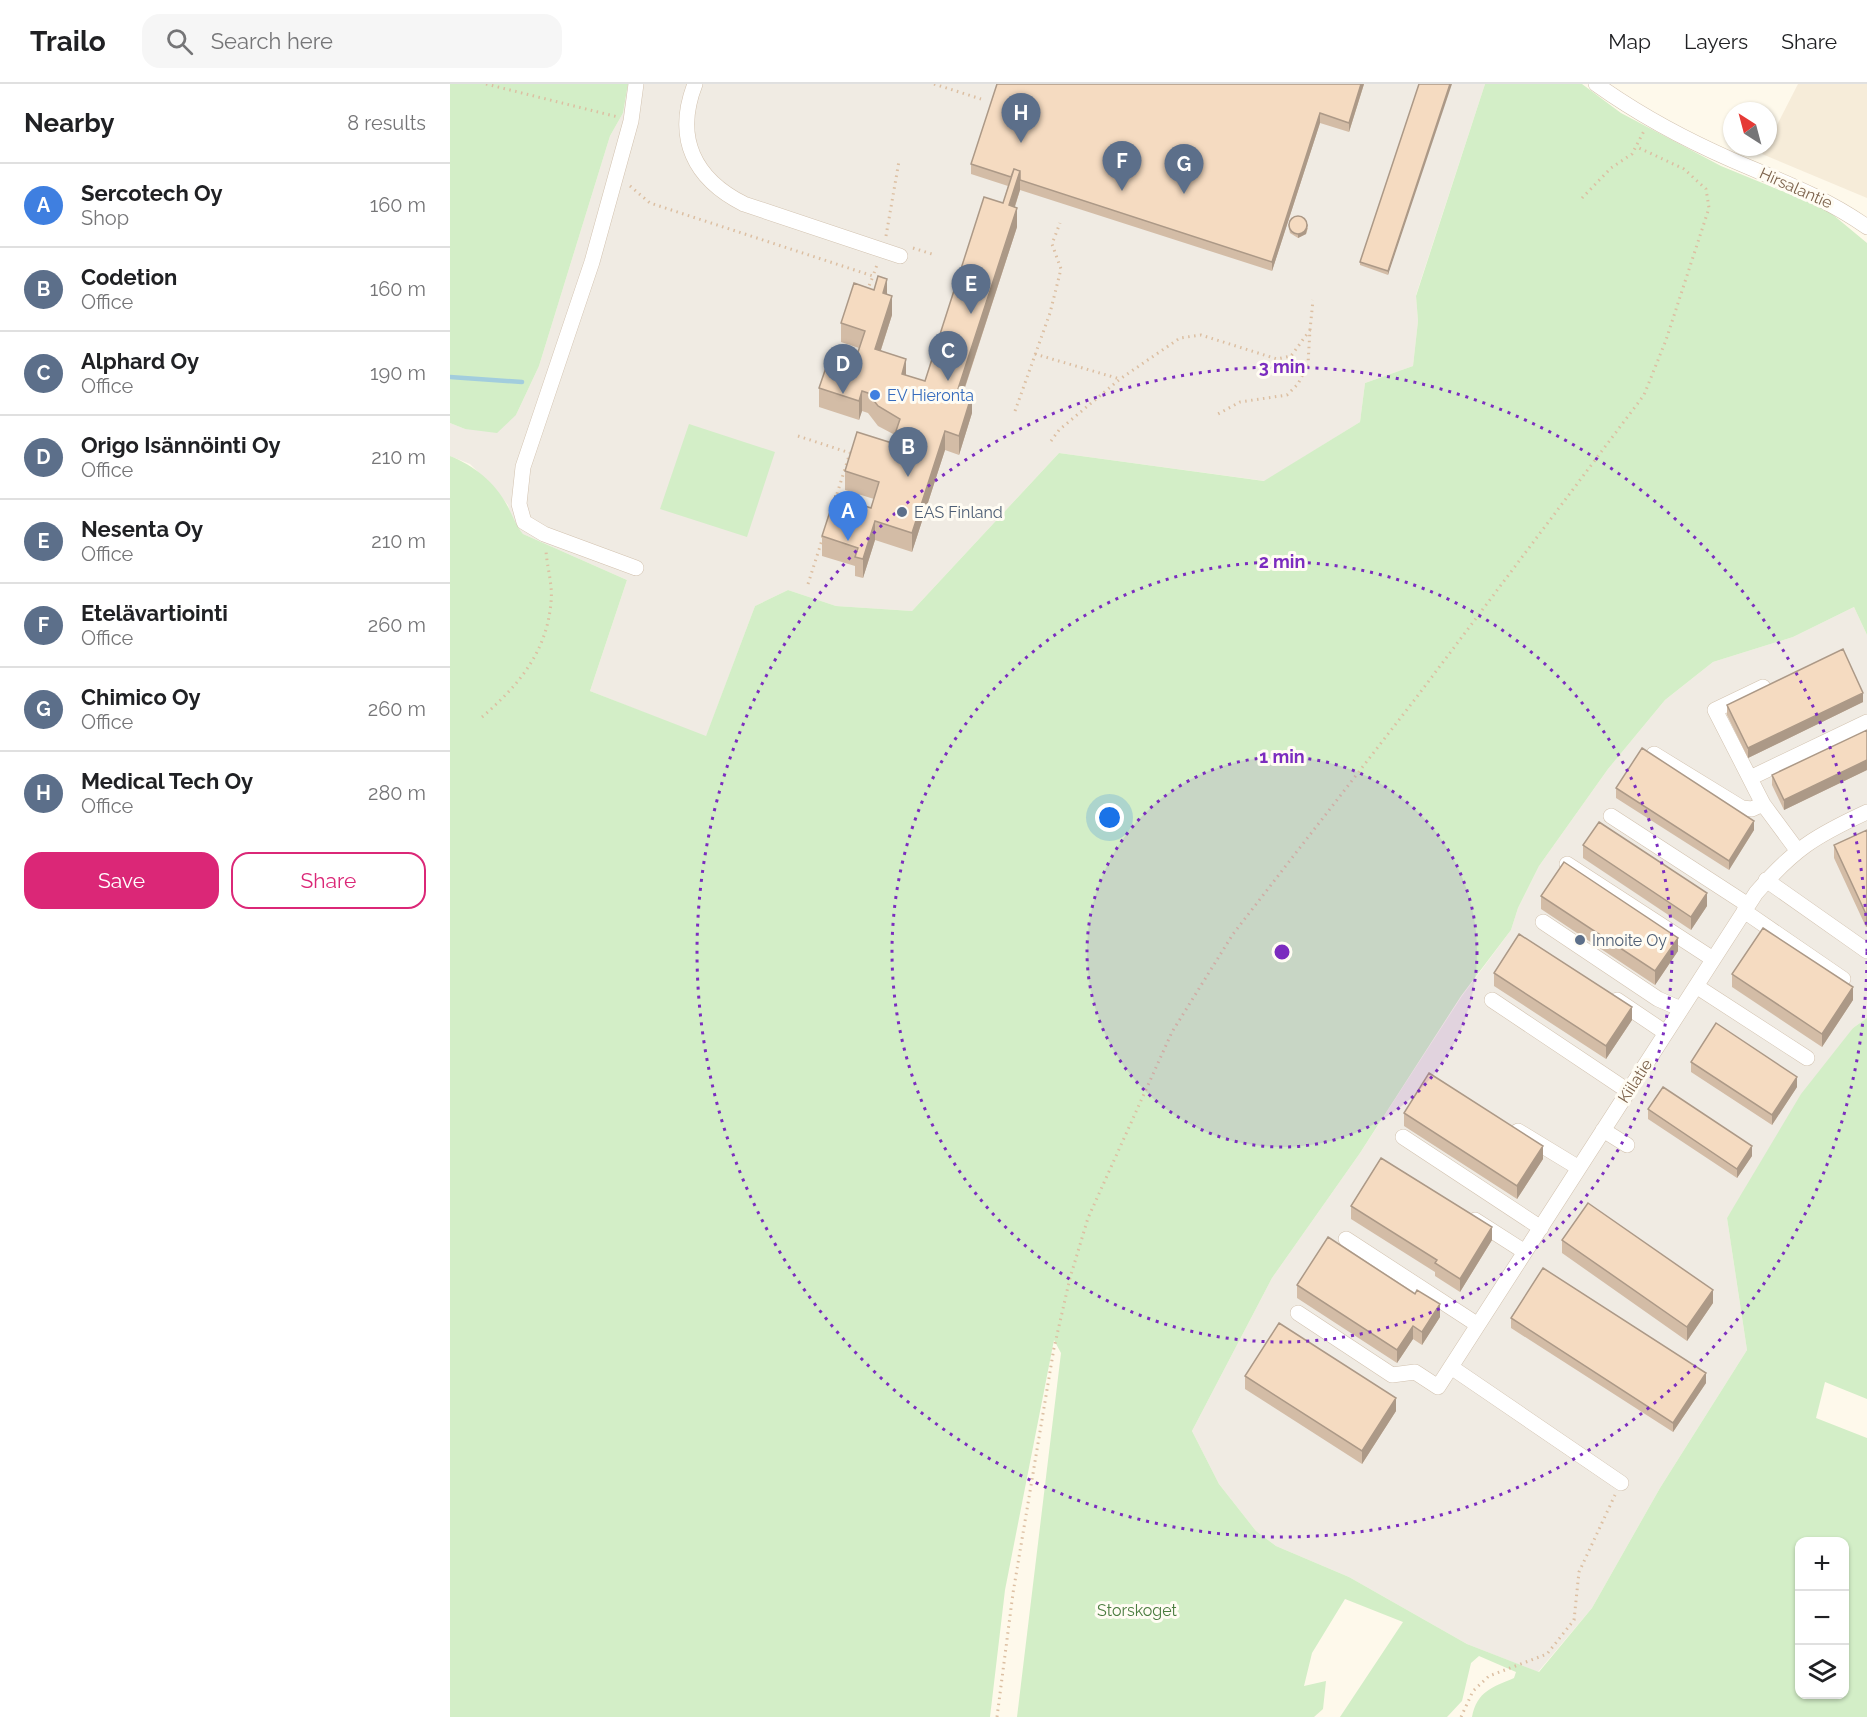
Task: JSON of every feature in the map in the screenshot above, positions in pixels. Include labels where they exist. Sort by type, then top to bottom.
[{"type":"street","points":[[627,84],[633,104]]},
{"type":"street","points":[[636,84],[631,121],[592,262],[523,466],[519,504],[524,522],[544,534],[636,568]]},
{"type":"street","points":[[695,84],[686,120],[690,149],[702,174],[722,194],[744,204],[899,248]]},
{"type":"street","name":"Hirsalantie","points":[[1596,84],[1648,118],[1730,159],[1843,209],[1867,227]]},
{"type":"street","points":[[1779,680],[1715,710],[1763,804],[1797,850]]},
{"type":"street","points":[[1750,778],[1867,722]]},
{"type":"street","points":[[1654,754],[1742,808],[1752,809],[1763,804]]},
{"type":"street","name":"Kiilatie","points":[[1298,1313],[1392,1375],[1415,1372],[1438,1387],[1766,880],[1808,841],[1867,812]]},
{"type":"street","points":[[1611,816],[1746,908],[1843,979]]},
{"type":"street","points":[[1567,864],[1713,959]]},
{"type":"street","points":[[1766,880],[1867,951]]},
{"type":"street","points":[[1543,922],[1658,999],[1681,1009]]},
{"type":"street","points":[[1696,986],[1807,1058]]},
{"type":"street","points":[[1605,993],[1666,1033]]},
{"type":"street","points":[[1492,1000],[1628,1091]]},
{"type":"street","points":[[1507,1124],[1579,1168]]},
{"type":"street","points":[[1603,1130],[1627,1145]]},
{"type":"street","points":[[1403,1137],[1541,1228]]},
{"type":"street","points":[[1464,1213],[1525,1252]]},
{"type":"street","points":[[1346,1239],[1478,1325]]},
{"type":"street","points":[[1452,1366],[1621,1483]]},
{"type":"path","points":[[486,84],[631,121]]},
{"type":"path","points":[[934,84],[981,99]]},
{"type":"path","points":[[1582,198],[1637,147],[1648,118]]},
{"type":"path","points":[[997,1717],[1013,1593],[1054,1348],[1070,1278],[1088,1218],[1172,1032],[1233,934],[1416,698],[1644,395],[1666,340],[1709,208],[1706,189],[1684,170],[1637,147]]},
{"type":"path","points":[[1015,411],[1050,313],[1061,269],[1052,244],[1059,223]]},
{"type":"path","points":[[875,235],[899,248],[935,255]]},
{"type":"path","points":[[866,293],[873,276]]},
{"type":"path","points":[[1216,415],[1240,402],[1287,395],[1299,384],[1308,364],[1313,300]]},
{"type":"path","points":[[1051,441],[1059,430],[1120,379],[1180,338],[1201,335],[1277,359],[1291,356],[1310,330]]},
{"type":"path","points":[[1035,354],[1120,379]]},
{"type":"path","points":[[798,436],[850,453],[833,508]]},
{"type":"path","points":[[808,584],[826,530]]},
{"type":"path","points":[[482,717],[525,676],[543,637],[551,601],[544,534]]},
{"type":"path","points":[[1461,1717],[1473,1691],[1489,1676],[1547,1653],[1574,1620],[1580,1572],[1621,1483]]},
{"type":"shaded area","points":[[628,84],[1485,84],[1416,295],[1418,321],[1413,366],[1365,383],[1360,422],[1265,481],[1059,453],[912,611],[836,606],[788,590],[755,606],[706,737],[590,691],[627,580],[523,534],[513,522],[508,505],[495,489],[470,464],[450,456],[450,423],[465,429],[516,415],[539,366],[610,136],[623,113]]},
{"type":"shaded area","points":[[1798,84],[1867,84],[1867,198],[1767,156],[1777,156],[1777,125]]},
{"type":"shaded area","points":[[1854,607],[1867,635],[1867,1018],[1853,1028],[1727,1218],[1747,1350],[1660,1488],[1592,1608],[1538,1672],[1467,1644],[1349,1577],[1276,1546],[1256,1531],[1219,1484],[1192,1431],[1272,1278],[1360,1153],[1462,996],[1511,930],[1518,908],[1539,866],[1608,769],[1665,700],[1713,662],[1793,637]]},
{"type":"green space","points":[[450,84],[628,84],[623,113],[610,136],[539,366],[516,415],[497,433],[465,429],[450,423]]},
{"type":"green space","name":"Storskoget","points":[[1485,84],[1582,84],[1621,113],[1721,166],[1826,209],[1867,243],[1867,635],[1854,607],[1793,637],[1713,662],[1665,700],[1608,769],[1539,866],[1518,908],[1511,930],[1461,996],[1360,1153],[1272,1278],[1192,1431],[1219,1484],[1256,1531],[1276,1546],[1349,1577],[1467,1644],[1539,1672],[1592,1608],[1660,1488],[1747,1350],[1727,1218],[1801,1094],[1853,1028],[1867,1018],[1867,1399],[1825,1382],[1816,1418],[1867,1438],[1867,1717],[1472,1717],[1474,1708],[1482,1696],[1493,1687],[1514,1678],[1516,1672],[1479,1656],[1471,1663],[1462,1701],[1447,1717],[1340,1717],[1403,1622],[1345,1599],[1312,1653],[1304,1686],[1326,1681],[1323,1709],[1314,1717],[1017,1717],[1061,1353],[1054,1340],[1005,1590],[990,1717],[450,1717],[450,456],[475,469],[490,482],[502,497],[523,534],[627,580],[590,691],[706,736],[755,606],[788,590],[836,606],[912,611],[1059,453],[1264,481],[1360,422],[1365,383],[1413,366],[1418,321],[1416,296]]},
{"type":"green space","points":[[689,424],[775,452],[747,537],[660,509]]},
{"type":"building","points":[[997,84],[1361,84],[1349,123],[1320,113],[1272,262],[1020,180],[1020,171],[1014,169],[1011,177],[971,164]]},
{"type":"building","points":[[1419,84],[1450,84],[1388,271],[1360,262]]},
{"type":"building","points":[[1014,169],[1020,171],[1009,205],[1017,208],[958,389],[972,394],[959,436],[945,431],[912,533],[875,521],[863,559],[855,557],[858,548],[822,536],[835,496],[871,508],[879,482],[845,471],[857,432],[892,443],[900,419],[878,406],[868,393],[862,391],[859,401],[819,388],[832,350],[856,358],[865,331],[841,323],[854,283],[874,290],[878,276],[887,279],[883,293],[892,296],[875,349],[906,359],[902,374],[925,381],[984,197],[1003,203]]},
{"type":"building","points":[[1298,216],[1304,219],[1307,225],[1304,231],[1298,234],[1292,231],[1289,225],[1292,219]]},
{"type":"building","points":[[1843,649],[1863,693],[1748,748],[1727,705]]},
{"type":"building","points":[[1867,730],[1867,760],[1784,800],[1772,775]]},
{"type":"building","points":[[1642,748],[1754,821],[1729,861],[1616,788]]},
{"type":"building","points":[[1599,822],[1707,893],[1691,917],[1583,845]]},
{"type":"building","points":[[1867,830],[1867,913],[1866,914],[1834,845]]},
{"type":"building","points":[[1564,862],[1678,938],[1655,971],[1541,896]]},
{"type":"building","points":[[1763,928],[1853,987],[1822,1034],[1732,974]]},
{"type":"building","points":[[1519,934],[1632,1007],[1606,1046],[1494,973]]},
{"type":"building","points":[[1716,1023],[1797,1077],[1772,1115],[1691,1062]]},
{"type":"building","points":[[1429,1073],[1543,1146],[1517,1186],[1404,1113]]},
{"type":"building","points":[[1663,1087],[1752,1146],[1737,1169],[1648,1109]]},
{"type":"building","points":[[1381,1158],[1492,1227],[1460,1279],[1435,1263],[1437,1260],[1351,1206]]},
{"type":"building","points":[[1588,1203],[1713,1290],[1687,1327],[1562,1240]]},
{"type":"building","points":[[1328,1237],[1415,1294],[1417,1290],[1440,1304],[1422,1332],[1413,1326],[1397,1350],[1297,1285]]},
{"type":"building","points":[[1543,1268],[1706,1373],[1673,1423],[1511,1318]]},
{"type":"building","points":[[1279,1323],[1396,1398],[1362,1451],[1245,1376]]},
{"type":"waterway","points":[[450,377],[522,382]]},
{"type":"place","name":"Medical Tech Oy","points":[[1021,143]]},
{"type":"place","name":"Etelävartiointi","points":[[1122,191]]},
{"type":"place","name":"Chimico Oy","points":[[1184,194]]},
{"type":"place","name":"Nesenta Oy","points":[[971,314]]},
{"type":"place","name":"Alphard Oy","points":[[948,381]]},
{"type":"place","name":"Origo Isännöinti Oy","points":[[843,394]]},
{"type":"place","name":"EV Hieronta","points":[[875,395]]},
{"type":"place","name":"Codetion","points":[[908,477]]},
{"type":"place","name":"EAS Finland","points":[[902,512]]},
{"type":"place","name":"Sercotech Oy","points":[[848,541]]},
{"type":"place","name":"Innoite Oy","points":[[1580,940]]}]
